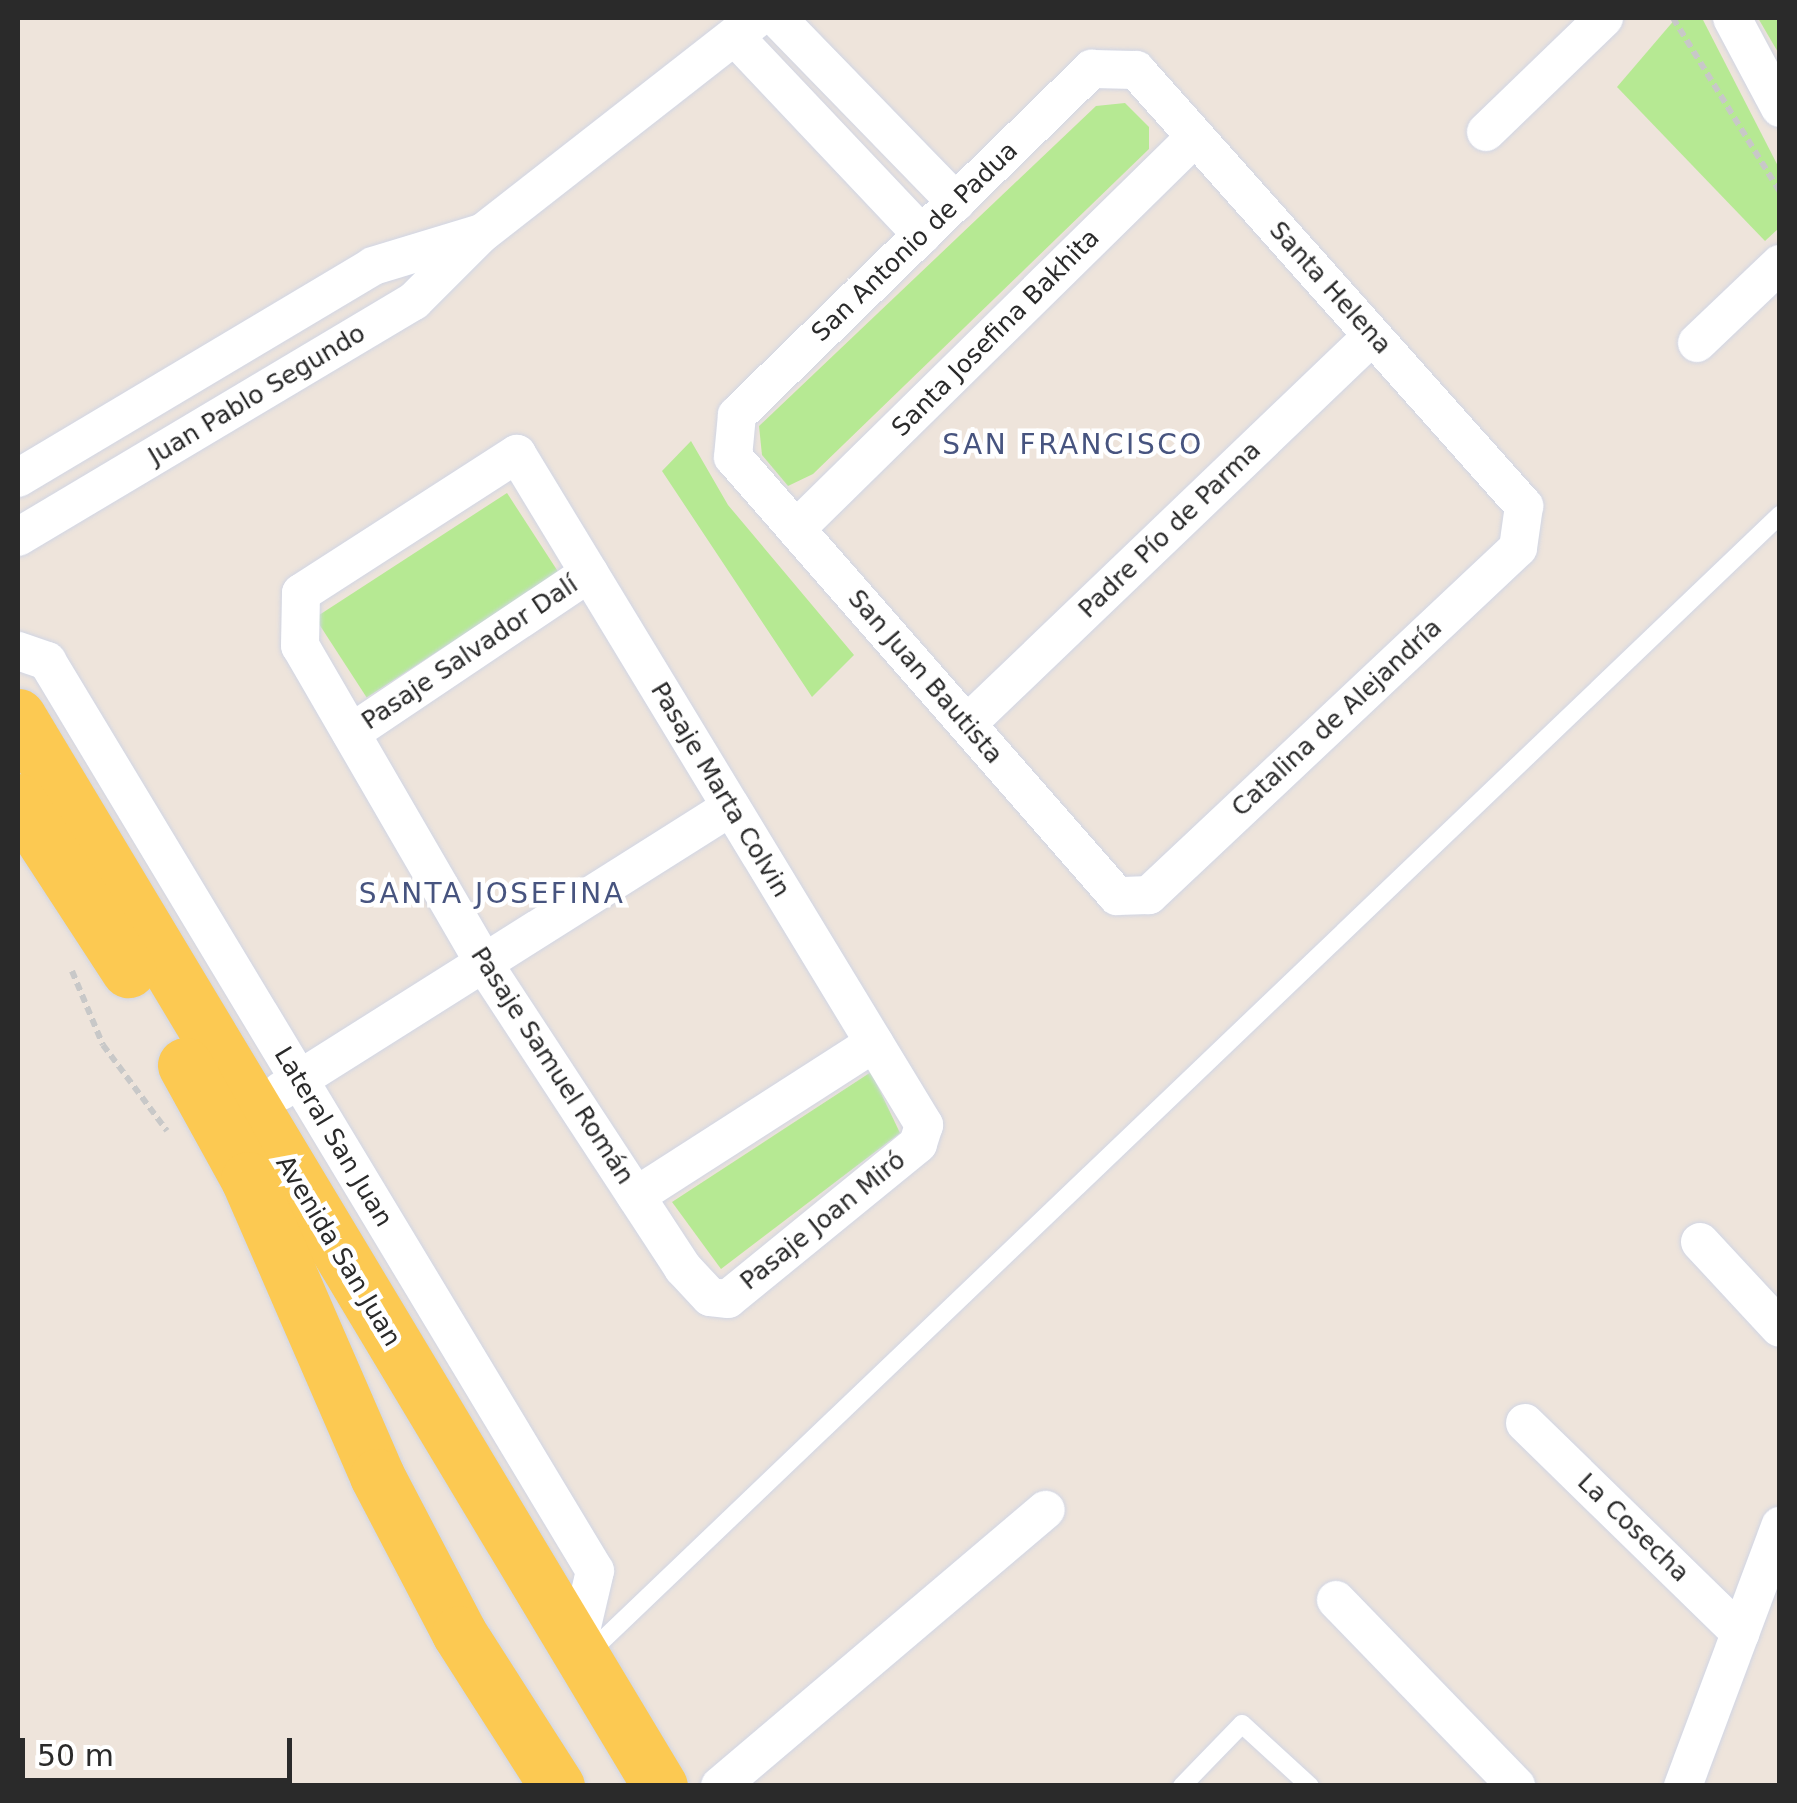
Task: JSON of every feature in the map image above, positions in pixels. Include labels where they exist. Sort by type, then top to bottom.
[{"type":"main road","name":"Avenida San Juan","points":[[18,716],[660,1786]]},
{"type":"main road","name":"Avenida San Juan","points":[[18,801],[157,1015],[248,1179],[377,1476],[459,1633],[556,1784]]},
{"type":"street","points":[[777,18],[956,202]]},
{"type":"street","points":[[1486,132],[1604,18]]},
{"type":"street","points":[[1732,18],[1780,108]]},
{"type":"street","points":[[746,28],[922,235]]},
{"type":"street","name":"Juan Pablo Segundo","points":[[18,537],[414,301],[480,234],[746,28]]},
{"type":"street","name":"San Antonio de Padua","points":[[734,457],[737,416],[1092,69],[1136,70]]},
{"type":"street","name":"Santa Helena","points":[[1136,70],[1524,506]]},
{"type":"street","name":"Santa Josefina Bakhita","points":[[796,529],[1195,137]]},
{"type":"street","name":"Juan Pablo Segundo","points":[[18,478],[373,266],[480,234]]},
{"type":"street","points":[[1697,343],[1780,264]]},
{"type":"street","name":"Padre Pío de Parma","points":[[967,724],[1372,336]]},
{"type":"street","name":"Pasaje Marta Colvin","points":[[295,615],[300,593],[517,454],[924,1126]]},
{"type":"street","name":"San Juan Bautista","points":[[734,457],[1117,896]]},
{"type":"street","name":"Catalina de Alejandría","points":[[1117,896],[1149,896],[1518,548],[1524,506]]},
{"type":"street","name":"Pasaje Salvador Dalí","points":[[350,733],[589,573]]},
{"type":"street","name":"Pasaje Samuel Román","points":[[295,615],[300,646],[487,968],[636,1196],[710,1297]]},
{"type":"street","name":"Lateral San Juan","points":[[18,651],[48,662],[595,1571],[580,1654]]},
{"type":"street","points":[[252,1108],[487,968],[731,807]]},
{"type":"street","points":[[636,1196],[874,1043]]},
{"type":"street","name":"Pasaje Joan Miró","points":[[710,1297],[728,1299],[918,1144],[924,1126]]},
{"type":"street","points":[[1700,1242],[1780,1328]]},
{"type":"street","name":"La Cosecha","points":[[1526,1423],[1740,1633]]},
{"type":"street","points":[[720,1786],[1046,1510]]},
{"type":"street","points":[[1683,1786],[1780,1526]]},
{"type":"street","points":[[1336,1600],[1516,1786]]},
{"type":"lane","points":[[580,1654],[1780,515]]},
{"type":"lane","points":[[1182,1786],[1242,1724],[1310,1786]]},
{"type":"path","points":[[1673,18],[1780,192]]},
{"type":"green space","points":[[1676,18],[1702,18],[1779,168],[1779,228],[1765,241],[1617,87]]},
{"type":"green space","points":[[1758,18],[1779,18],[1779,54]]},
{"type":"green space","points":[[1125,103],[1149,127],[1149,149],[813,474],[788,486],[762,455],[759,426],[1096,106]]},
{"type":"green space","points":[[691,441],[728,505],[854,655],[812,697],[662,471]]},
{"type":"green space","points":[[507,493],[559,573],[367,697],[315,618]]},
{"type":"green space","points":[[871,1072],[900,1133],[721,1269],[672,1202]]},
{"type":"district","name":"SAN FRANCISCO","points":[[1073,445]]},
{"type":"district","name":"SANTA JOSEFINA","points":[[492,894]]}]
